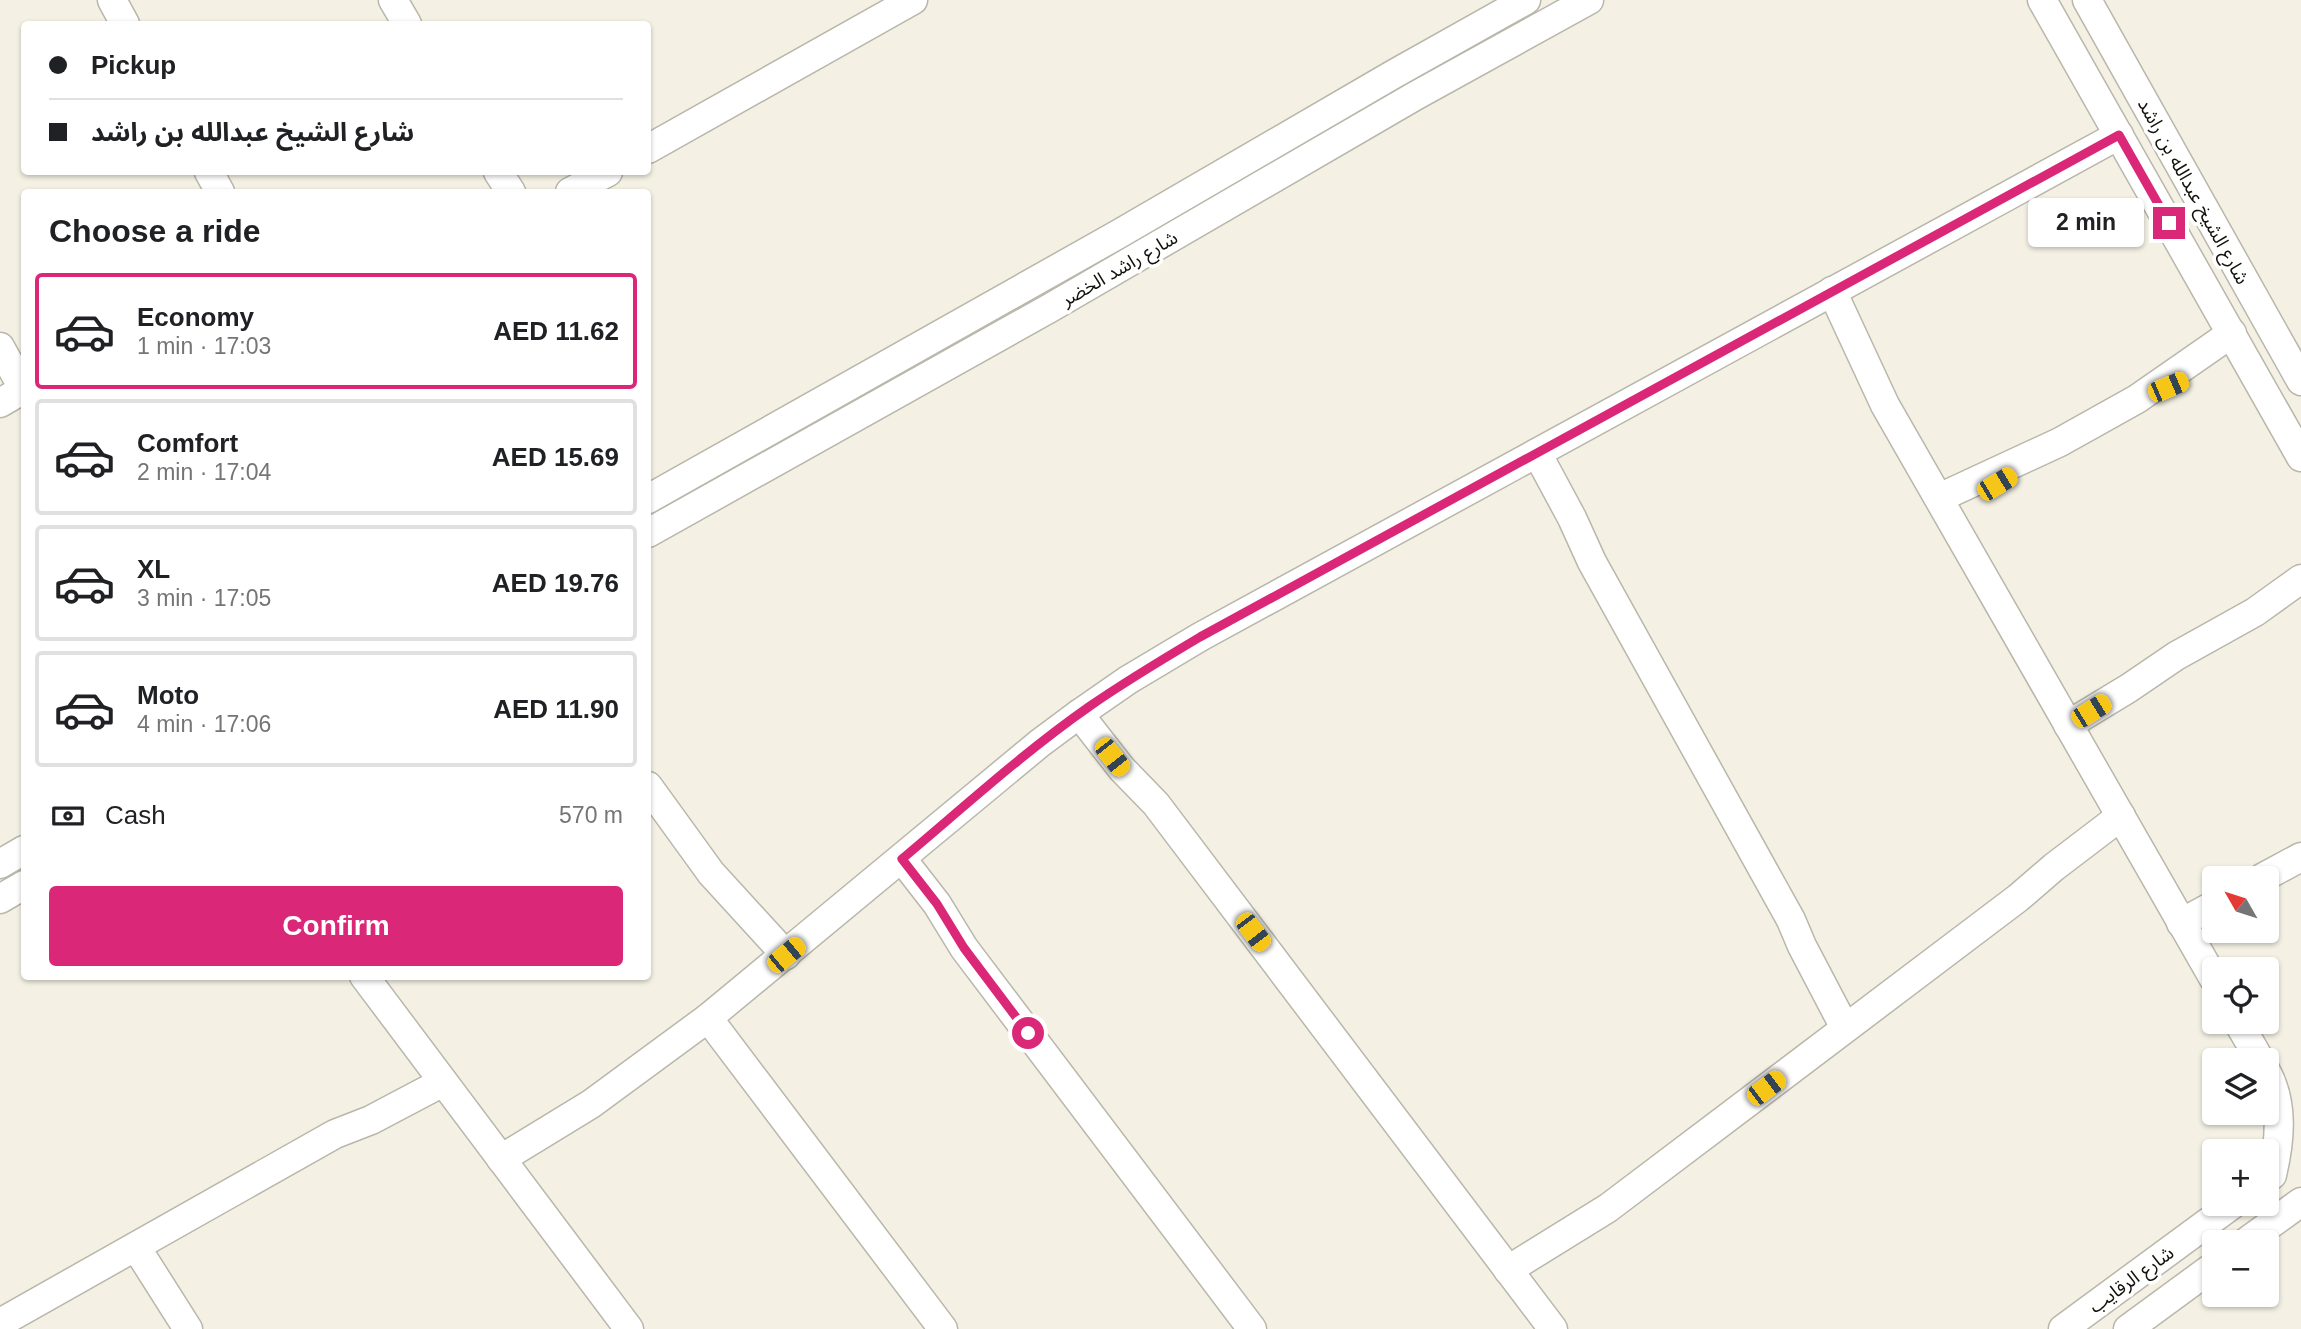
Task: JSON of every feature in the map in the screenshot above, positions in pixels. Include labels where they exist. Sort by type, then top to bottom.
[{"type":"street","points":[[112,0],[123,21]]},
{"type":"street","points":[[651,147],[914,0]]},
{"type":"street","name":"شارع راشد الخضر","points":[[651,497],[1105,242],[1525,0]]},
{"type":"street","name":"شارع راشد الخضر","points":[[651,531],[1050,309],[1415,96],[1588,0]]},
{"type":"street","name":"شارع الشيخ عبدالله بن راشد","points":[[2042,0],[2301,457]]},
{"type":"street","name":"شارع الشيخ عبدالله بن راشد","points":[[2087,0],[2301,381]]},
{"type":"street","points":[[506,1166],[708,1018],[1040,743],[1128,680],[1200,637],[2119,135]]},
{"type":"street","points":[[576,189],[602,175]]},
{"type":"street","points":[[1823,297],[1856,366],[1885,405],[2202,958]]},
{"type":"street","points":[[1943,506],[2238,344]]},
{"type":"street","points":[[0,347],[18,398],[0,422]]},
{"type":"street","points":[[1530,457],[1567,531],[1592,562],[1791,920],[1802,946],[1853,1023]]},
{"type":"street","points":[[2064,717],[2255,612],[2301,579]]},
{"type":"street","points":[[2255,612],[2301,594]]},
{"type":"street","points":[[1086,709],[1122,769],[1156,804],[1553,1329]]},
{"type":"street","points":[[651,790],[711,873],[730,906],[779,961]]},
{"type":"street","points":[[1515,1279],[2018,898],[2054,867],[2125,823]]},
{"type":"street","points":[[0,864],[21,852]]},
{"type":"street","points":[[2279,869],[2301,857]]},
{"type":"street","points":[[896,863],[936,922],[964,948],[1252,1329]]},
{"type":"street","points":[[0,899],[21,887]]},
{"type":"street","points":[[2182,923],[2202,912]]},
{"type":"street","points":[[367,980],[629,1329]]},
{"type":"street","points":[[708,1018],[943,1329]]},
{"type":"street","points":[[0,1323],[335,1134],[365,1111],[438,1075]]},
{"type":"street","points":[[2279,1084],[2301,1102]]},
{"type":"street","points":[[2279,1119],[2279,1139]]},
{"type":"street","points":[[2279,1171],[2301,1156]]},
{"type":"street","points":[[2262,1230],[2301,1202]]},
{"type":"street","name":"شارع الرقايب","points":[[2063,1329],[2217,1216]]},
{"type":"street","points":[[129,1251],[166,1312],[182,1329]]},
{"type":"street","points":[[129,1251],[188,1329]]},
{"type":"street","name":"شارع الرقايب","points":[[2128,1329],[2202,1275]]},
{"type":"route","points":[[1028,1033],[902,859],[1040,743],[1093,704],[1200,637],[2119,135],[2169,223]]}]
